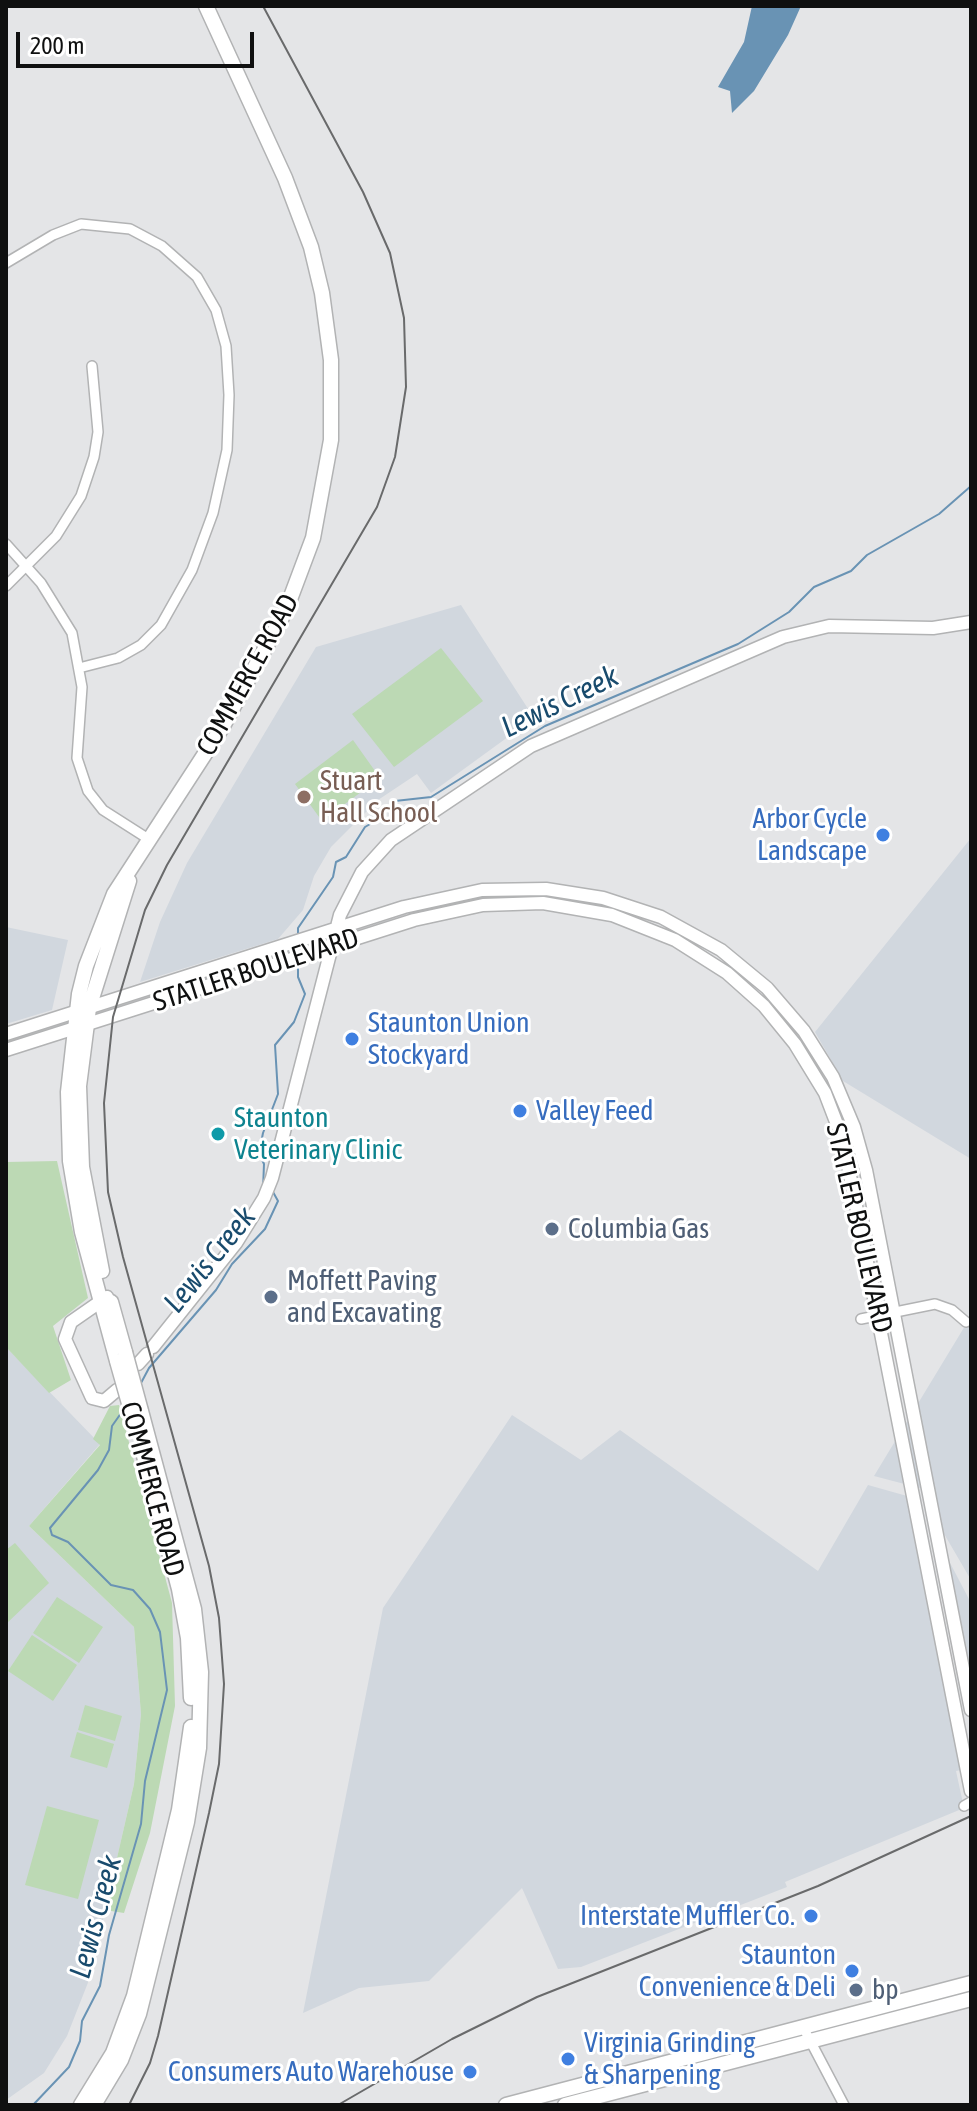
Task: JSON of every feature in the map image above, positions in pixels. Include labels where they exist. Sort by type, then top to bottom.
[{"type":"main road","name":"COMMERCE ROAD","points":[[94,2105],[121,2060],[139,2014],[187,1822],[200,1735],[201,1672],[194,1609],[105,1298],[82,1167],[80,1027],[83,1010],[132,872],[238,701],[286,610],[313,538],[331,440],[331,360],[322,293],[311,247],[285,178],[206,6]]},
{"type":"main road","points":[[146,1355],[236,1243],[268,1190],[327,948],[348,897],[371,860],[407,827],[524,750],[556,734],[802,630],[839,626],[933,628],[971,622]]},
{"type":"main road","name":"STATLER BOULEVARD","points":[[6,1034],[367,919],[472,891],[556,890],[603,898],[647,911],[694,933],[734,960],[794,1017],[842,1095],[864,1159],[971,1710]]},
{"type":"main road","points":[[348,897],[354,909],[367,919]]},
{"type":"main road","name":"STATLER BOULEVARD","points":[[6,1050],[452,910],[533,903],[582,908],[627,920],[675,940],[711,961],[747,990],[783,1028],[810,1066],[831,1106],[847,1154],[971,1791]]},
{"type":"main road","points":[[299,957],[320,972]]},
{"type":"main road","points":[[105,1298],[71,1322],[65,1339],[92,1398],[104,1401],[117,1390]]},
{"type":"main road","name":"COMMERCE ROAD","points":[[81,2105],[113,2053],[134,1996],[179,1810],[190,1731],[191,1673],[182,1605],[137,1416]]},
{"type":"main road","points":[[565,2105],[807,2035],[971,1983]]},
{"type":"main road","points":[[506,2105],[971,1999]]},
{"type":"street","points":[[6,263],[53,235],[81,224],[130,229],[162,246],[197,277],[216,310],[226,346],[229,395],[227,450],[213,513],[192,570],[161,625],[141,645],[118,658],[79,668]]},
{"type":"street","points":[[6,586],[70,516],[89,476],[99,415],[92,366]]},
{"type":"street","points":[[6,544],[59,609],[72,633],[82,700],[77,747],[83,781],[103,810],[150,840]]},
{"type":"street","points":[[861,1319],[935,1304],[952,1310],[966,1322]]},
{"type":"street","points":[[807,2035],[844,2105]]},
{"type":"shaded area","name":"Stuart Hall School","points":[[461,605],[534,718],[431,793],[417,774],[378,800],[331,847],[314,876],[303,910],[278,939],[140,982],[160,922],[187,863],[316,647]]},
{"type":"shaded area","points":[[971,838],[971,1159],[843,1081],[815,1032]]},
{"type":"shaded area","points":[[6,927],[68,940],[52,1010],[6,1024]]},
{"type":"shaded area","points":[[971,1316],[971,1580],[943,1532],[935,1492],[874,1476]]},
{"type":"shaded area","points":[[6,1347],[100,1444],[29,1526],[134,1627],[141,1714],[134,1784],[89,1980],[67,2036],[44,2073],[6,2100]]},
{"type":"shaded area","points":[[512,1415],[581,1460],[620,1430],[818,1571],[868,1485],[907,1496],[961,1770],[956,1771],[964,1808],[785,1882],[787,1887],[581,1967],[558,1969],[522,1888],[429,1981],[359,1988],[303,2013],[383,1608]]},
{"type":"shaded area","points":[[948,1559],[971,1603],[971,1672]]},
{"type":"green space","points":[[441,648],[483,701],[394,767],[352,714]]},
{"type":"green space","points":[[353,740],[380,778],[322,821],[295,784]]},
{"type":"green space","points":[[57,1161],[88,1298],[53,1326],[71,1380],[49,1393],[6,1347],[6,1162]]},
{"type":"green space","points":[[119,1405],[172,1603],[175,1706],[150,1833],[124,1913],[105,1910],[134,1784],[141,1714],[134,1627],[29,1526],[100,1445],[93,1439],[110,1406]]},
{"type":"green space","points":[[15,1543],[49,1583],[6,1624],[6,1550]]},
{"type":"green space","points":[[57,1597],[103,1627],[79,1663],[33,1633]]},
{"type":"green space","points":[[32,1635],[77,1665],[53,1701],[8,1671]]},
{"type":"green space","points":[[85,1705],[122,1716],[115,1741],[78,1730]]},
{"type":"green space","points":[[77,1732],[114,1744],[107,1768],[70,1757]]},
{"type":"green space","points":[[47,1806],[99,1820],[78,1899],[25,1885]]},
{"type":"water","points":[[752,6],[801,6],[788,35],[754,91],[732,113],[730,91],[718,87],[744,42]]},
{"type":"waterway","name":"Lewis Creek","points":[[298,937],[298,928],[333,877],[336,862],[346,857],[365,827],[377,820],[395,801],[431,797],[545,726],[738,644],[789,612],[814,587],[851,571],[867,555],[939,514],[971,486]]},
{"type":"waterway","name":"Lewis Creek","points":[[263,1189],[264,1164],[259,1153],[278,1094],[275,1045],[294,1022],[305,994],[298,977],[298,964]]},
{"type":"waterway","name":"Lewis Creek","points":[[141,1383],[149,1368],[216,1290],[232,1264],[265,1229],[278,1201],[273,1192]]},
{"type":"waterway","name":"Lewis Creek","points":[[33,2105],[69,2067],[80,2041],[82,2021],[100,1986],[109,1935],[141,1824],[145,1781],[167,1690],[160,1632],[150,1609],[133,1590],[111,1585],[68,1542],[52,1535],[50,1528],[98,1470],[109,1450],[112,1426],[124,1409]]},
{"type":"railway","points":[[129,2105],[150,2063],[158,2036],[209,1813],[219,1764],[224,1684],[219,1618],[209,1566],[123,1257],[108,1192],[104,1103],[113,1017],[145,910],[167,865],[377,507],[395,457],[406,387],[404,318],[390,253],[363,192],[263,6]]},
{"type":"railway","points":[[338,2105],[452,2039],[537,1997],[818,1886],[971,1816]]},
{"type":"place","name":"Stuart Hall School","points":[[304,797]]},
{"type":"place","name":"Arbor Cycle Landscape","points":[[883,835]]},
{"type":"place","name":"Staunton Union Stockyard","points":[[352,1039]]},
{"type":"place","name":"Valley Feed","points":[[520,1111]]},
{"type":"place","name":"Staunton Veterinary Clinic","points":[[218,1134]]},
{"type":"place","name":"Columbia Gas","points":[[552,1229]]},
{"type":"place","name":"Moffett Paving and Excavating","points":[[271,1297]]},
{"type":"place","name":"Interstate Muffler Co.","points":[[811,1916]]},
{"type":"place","name":"Staunton Convenience & Deli","points":[[852,1971]]},
{"type":"place","name":"bp","points":[[856,1990]]},
{"type":"place","name":"Virginia Grinding & Sharpening","points":[[568,2059]]},
{"type":"place","name":"Consumers Auto Warehouse","points":[[470,2072]]}]
